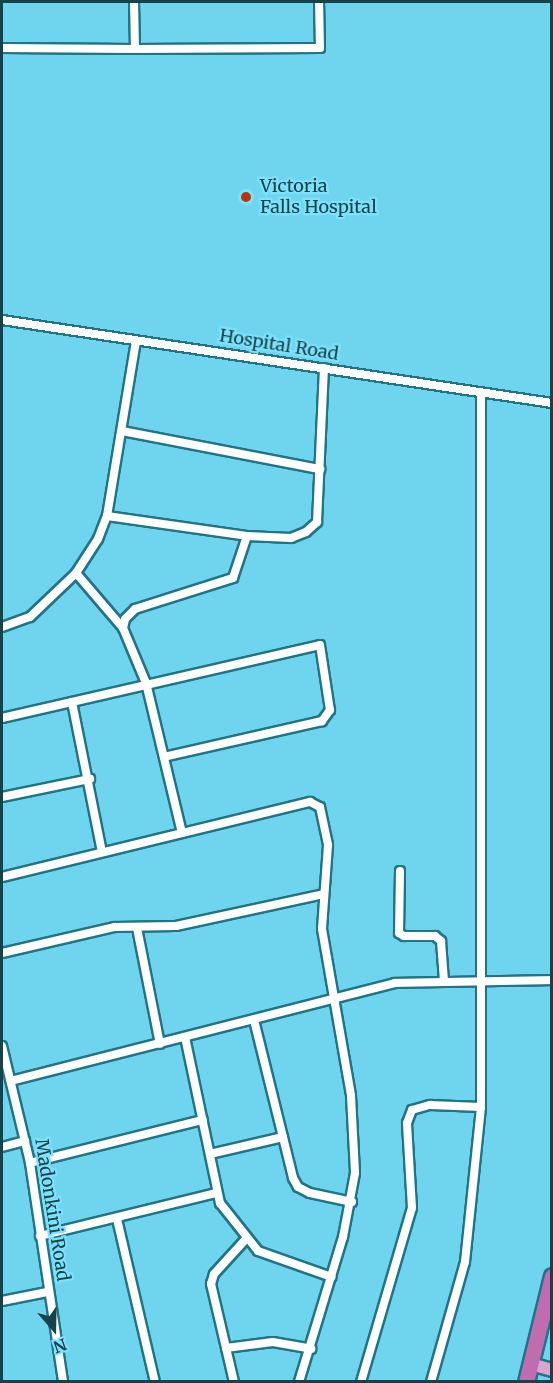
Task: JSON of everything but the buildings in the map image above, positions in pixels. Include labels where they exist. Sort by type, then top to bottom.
[{"type":"highway","points":[[526,1382],[552,1276]]},
{"type":"main road","points":[[531,1364],[552,1370]]},
{"type":"street","points":[[135,2],[135,49]]},
{"type":"street","points":[[2,48],[320,48],[319,2]]},
{"type":"street","name":"Hospital Road","points":[[2,320],[552,403]]},
{"type":"street","points":[[2,627],[30,617],[76,573],[98,539],[107,516],[136,340]]},
{"type":"street","points":[[107,516],[247,536],[291,538],[312,528],[316,522],[320,469],[324,368]]},
{"type":"street","points":[[431,1382],[465,1262],[481,1107],[482,394]]},
{"type":"street","points":[[122,431],[320,469]]},
{"type":"street","points":[[123,628],[125,619],[135,609],[233,578],[247,536]]},
{"type":"street","points":[[76,573],[123,628],[146,683],[182,833]]},
{"type":"street","points":[[2,718],[146,683],[320,645],[330,710],[322,721],[164,757]]},
{"type":"street","points":[[72,702],[90,779],[102,852]]},
{"type":"street","points":[[2,797],[90,779]]},
{"type":"street","points":[[2,876],[310,802],[320,807],[325,819],[322,928],[353,1117],[352,1202],[300,1382]]},
{"type":"street","points":[[400,871],[399,933],[404,936],[435,936],[441,941],[444,981]]},
{"type":"street","points":[[2,953],[115,927],[176,926],[324,894]]},
{"type":"street","points":[[137,928],[160,1044]]},
{"type":"street","points":[[11,1081],[394,983],[552,980]]},
{"type":"street","points":[[254,1020],[298,1187],[352,1202]]},
{"type":"street","points":[[185,1037],[217,1193],[246,1239],[268,1257],[332,1277]]},
{"type":"street","name":"Madonkini Road","points":[[2,1046],[30,1163],[47,1292],[63,1382]]},
{"type":"street","points":[[361,1382],[412,1208],[407,1124],[412,1110],[430,1105],[481,1107]]},
{"type":"street","points":[[30,1163],[203,1120]]},
{"type":"street","points":[[210,1154],[283,1137]]},
{"type":"street","points":[[2,1147],[25,1141]]},
{"type":"street","points":[[40,1236],[217,1193]]},
{"type":"street","points":[[117,1219],[155,1382]]},
{"type":"street","points":[[234,1382],[212,1279],[246,1239]]},
{"type":"street","points":[[2,1301],[47,1292]]},
{"type":"street","points":[[226,1348],[273,1342],[311,1349]]},
{"type":"place","name":"Victoria Falls Hospital","points":[[246,197]]}]
